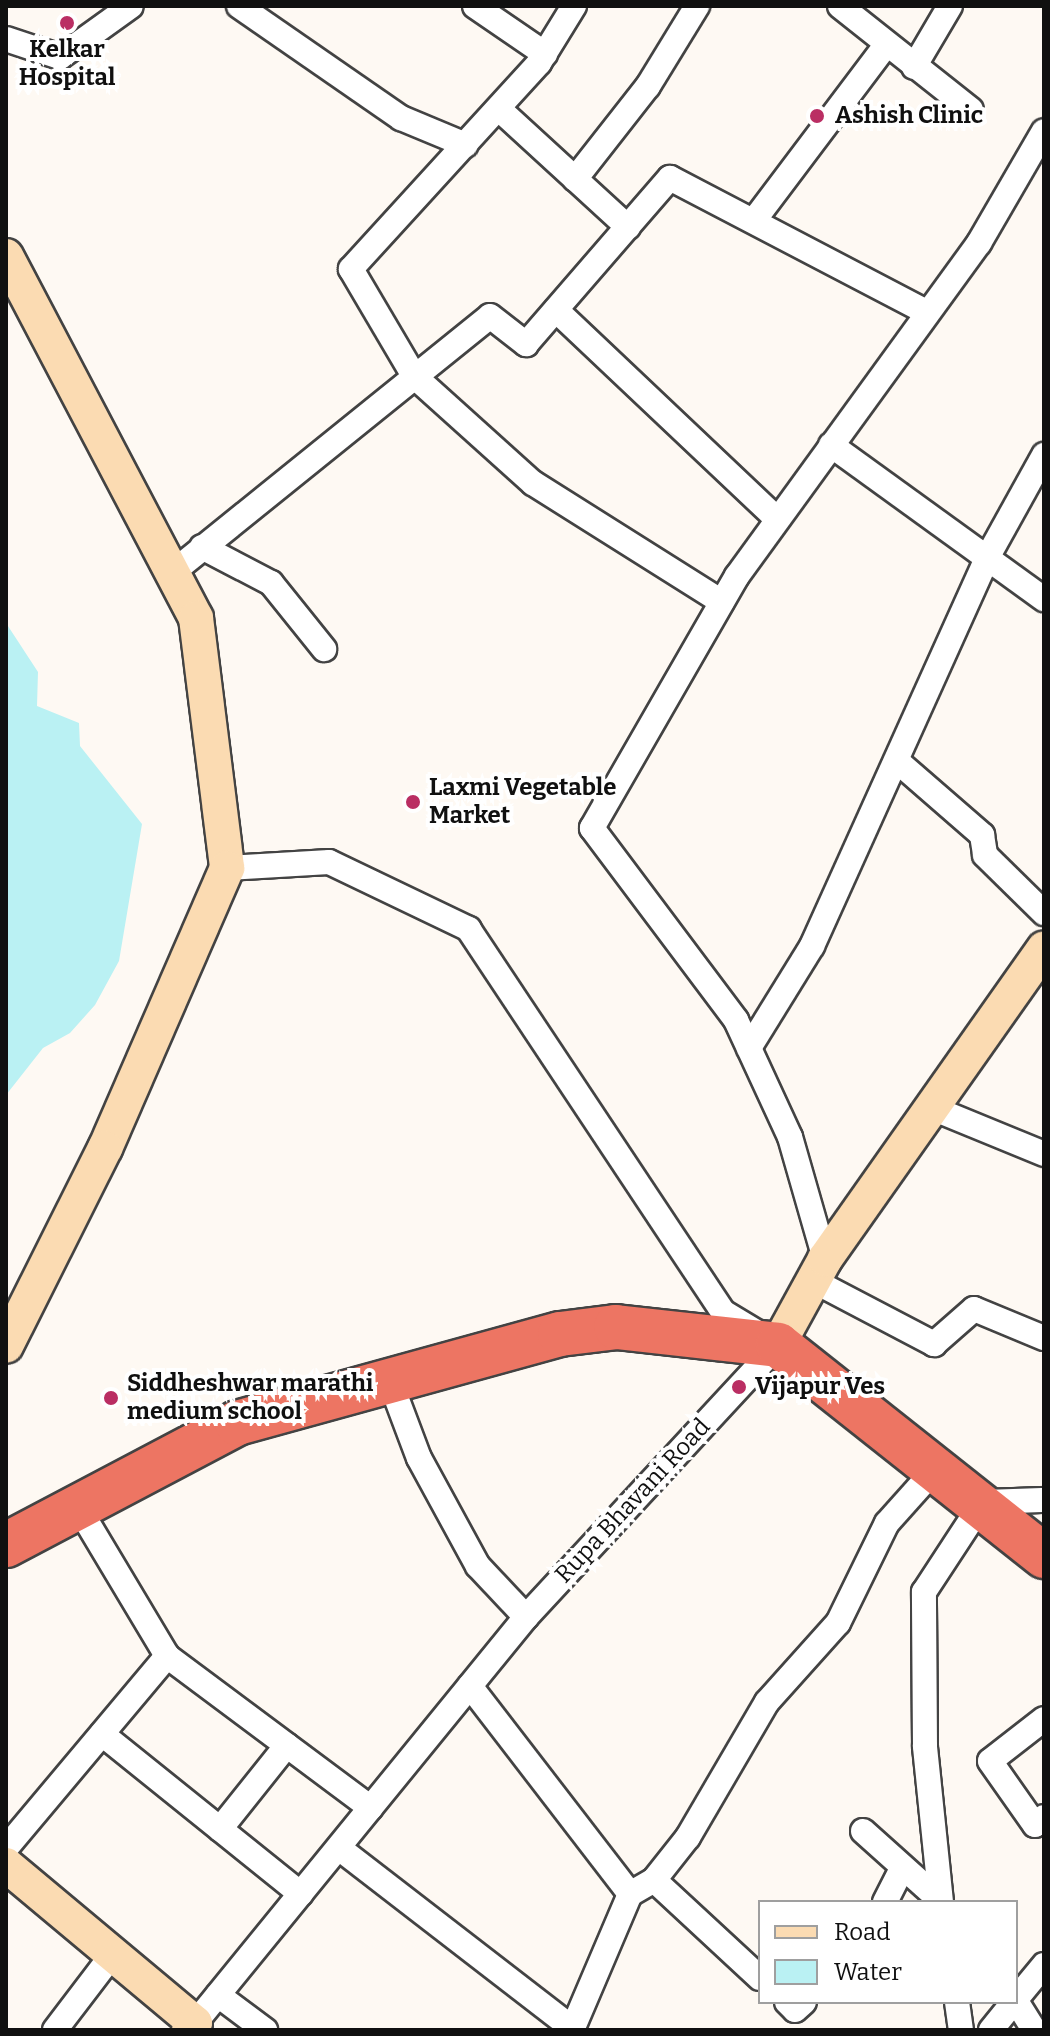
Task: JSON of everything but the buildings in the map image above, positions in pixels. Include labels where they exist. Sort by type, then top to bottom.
[{"type":"highway","points":[[6,1545],[237,1423],[390,1381],[616,1327],[778,1345],[983,1502],[1044,1556]]},
{"type":"street","points":[[6,39],[60,57],[131,6]]},
{"type":"street","points":[[239,6],[401,118],[466,145]]},
{"type":"street","points":[[475,6],[545,54]]},
{"type":"street","points":[[574,6],[545,54],[499,109],[351,269],[414,376],[533,483],[722,602]]},
{"type":"street","points":[[575,179],[648,86],[697,6]]},
{"type":"street","points":[[840,6],[971,110]]},
{"type":"street","points":[[914,67],[950,6]]},
{"type":"street","points":[[755,219],[886,45]]},
{"type":"street","points":[[499,109],[628,227]]},
{"type":"street","points":[[1044,131],[979,243],[777,519],[722,602],[592,828],[736,1020],[790,1137],[820,1270],[934,1344],[974,1309],[1044,1338]]},
{"type":"street","points":[[173,572],[490,316],[526,344],[670,178],[755,219],[926,312]]},
{"type":"street","points":[[6,256],[196,618],[227,868],[105,1148],[6,1346]]},
{"type":"street","points":[[556,310],[777,519]]},
{"type":"street","points":[[831,445],[1044,599]]},
{"type":"street","points":[[749,1048],[812,946],[987,558],[1044,455]]},
{"type":"street","points":[[202,547],[271,583],[324,649]]},
{"type":"street","points":[[897,761],[982,835],[985,855],[1044,913]]},
{"type":"street","points":[[227,868],[329,862],[469,929],[723,1312],[778,1345]]},
{"type":"street","name":"Rupa Bhavani Road","points":[[192,2026],[526,1617],[778,1345],[820,1270],[1044,948]]},
{"type":"street","points":[[932,1108],[1044,1154]]},
{"type":"street","points":[[390,1381],[419,1458],[478,1566],[526,1617]]},
{"type":"street","points":[[339,1848],[572,2029],[630,1894],[654,1880],[767,1702],[838,1623],[887,1523],[937,1467]]},
{"type":"street","points":[[941,1900],[925,1746],[924,1592],[983,1502],[1044,1500]]},
{"type":"street","points":[[78,1507],[167,1656],[371,1808]]},
{"type":"street","points":[[6,1848],[167,1656]]},
{"type":"street","points":[[470,1686],[630,1894]]},
{"type":"street","points":[[1041,1826],[990,1761],[1044,1719]]},
{"type":"street","points":[[102,1734],[301,1894]]},
{"type":"street","points":[[220,1829],[287,1745]]},
{"type":"street","points":[[863,1831],[940,1900]]},
{"type":"street","points":[[6,1865],[113,1954],[192,2026]]},
{"type":"street","points":[[886,1900],[902,1869]]},
{"type":"street","points":[[654,1880],[758,1976]]},
{"type":"street","points":[[55,2030],[113,1954]]},
{"type":"street","points":[[1018,1997],[1044,1965]]},
{"type":"street","points":[[218,1995],[265,2030]]},
{"type":"street","points":[[957,2004],[961,2030]]},
{"type":"street","points":[[991,2030],[1013,2004]]},
{"type":"street","points":[[1017,2004],[1034,2030]]},
{"type":"water","points":[[6,623],[38,672],[37,706],[79,723],[80,746],[142,824],[119,961],[95,1005],[70,1033],[43,1048],[6,1095]]},
{"type":"place","name":"Kelkar Hospital","points":[[67,23]]},
{"type":"place","name":"Ashish Clinic","points":[[817,116]]},
{"type":"place","name":"Laxmi Vegetable Market","points":[[413,802]]},
{"type":"place","name":"Vijapur Ves","points":[[739,1387]]},
{"type":"place","name":"Siddheshwar marathi medium school","points":[[111,1398]]}]
